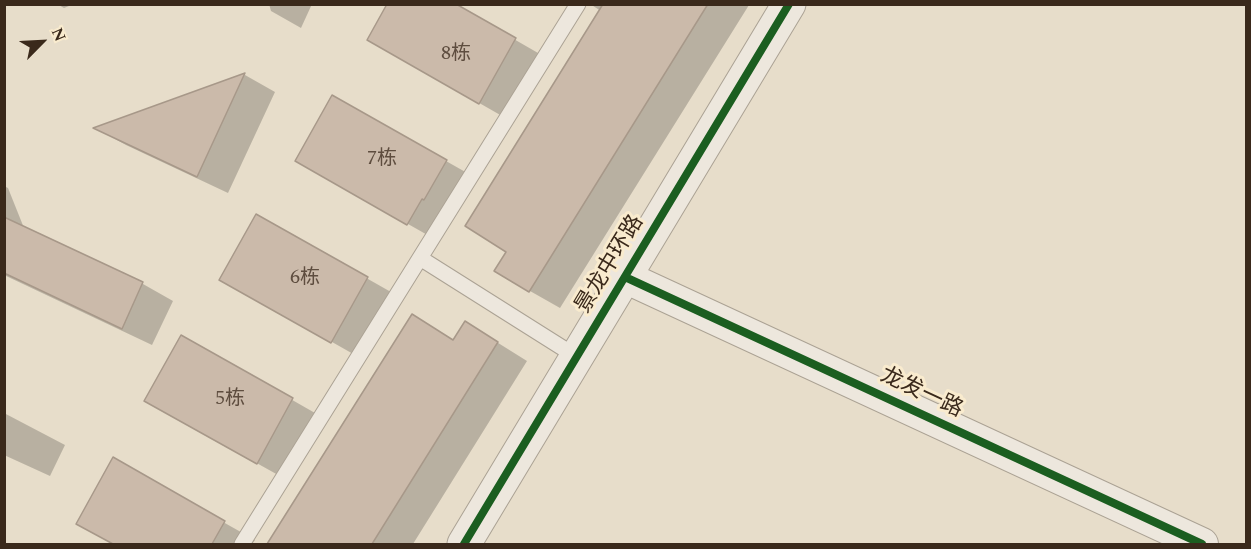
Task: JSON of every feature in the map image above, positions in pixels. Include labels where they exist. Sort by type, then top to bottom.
[{"type":"street","name":"景龙中环路","points":[[464,544],[789,4]]},
{"type":"street","name":"龙发一路","points":[[625,277],[1202,544]]},
{"type":"lane","points":[[242,544],[578,4]]},
{"type":"lane","points":[[420,258],[577,357]]},
{"type":"building","points":[[387,4],[456,4],[516,38],[479,104],[367,40]]},
{"type":"building","points":[[603,4],[708,4],[529,292],[494,271],[506,252],[465,226]]},
{"type":"building","points":[[245,73],[197,177],[93,128]]},
{"type":"building","points":[[332,95],[447,160],[407,225],[295,161]]},
{"type":"building","points":[[256,214],[368,277],[331,343],[219,280]]},
{"type":"building","points":[[4,217],[143,282],[122,329],[4,273]]},
{"type":"building","points":[[412,314],[453,340],[465,321],[498,342],[372,544],[267,544]]},
{"type":"building","points":[[181,335],[293,398],[257,464],[144,401]]},
{"type":"building","points":[[113,457],[225,521],[212,544],[113,544],[76,524]]},
{"type":"cycle path","points":[[464,544],[789,4]]},
{"type":"cycle path","points":[[625,277],[1202,544]]}]
